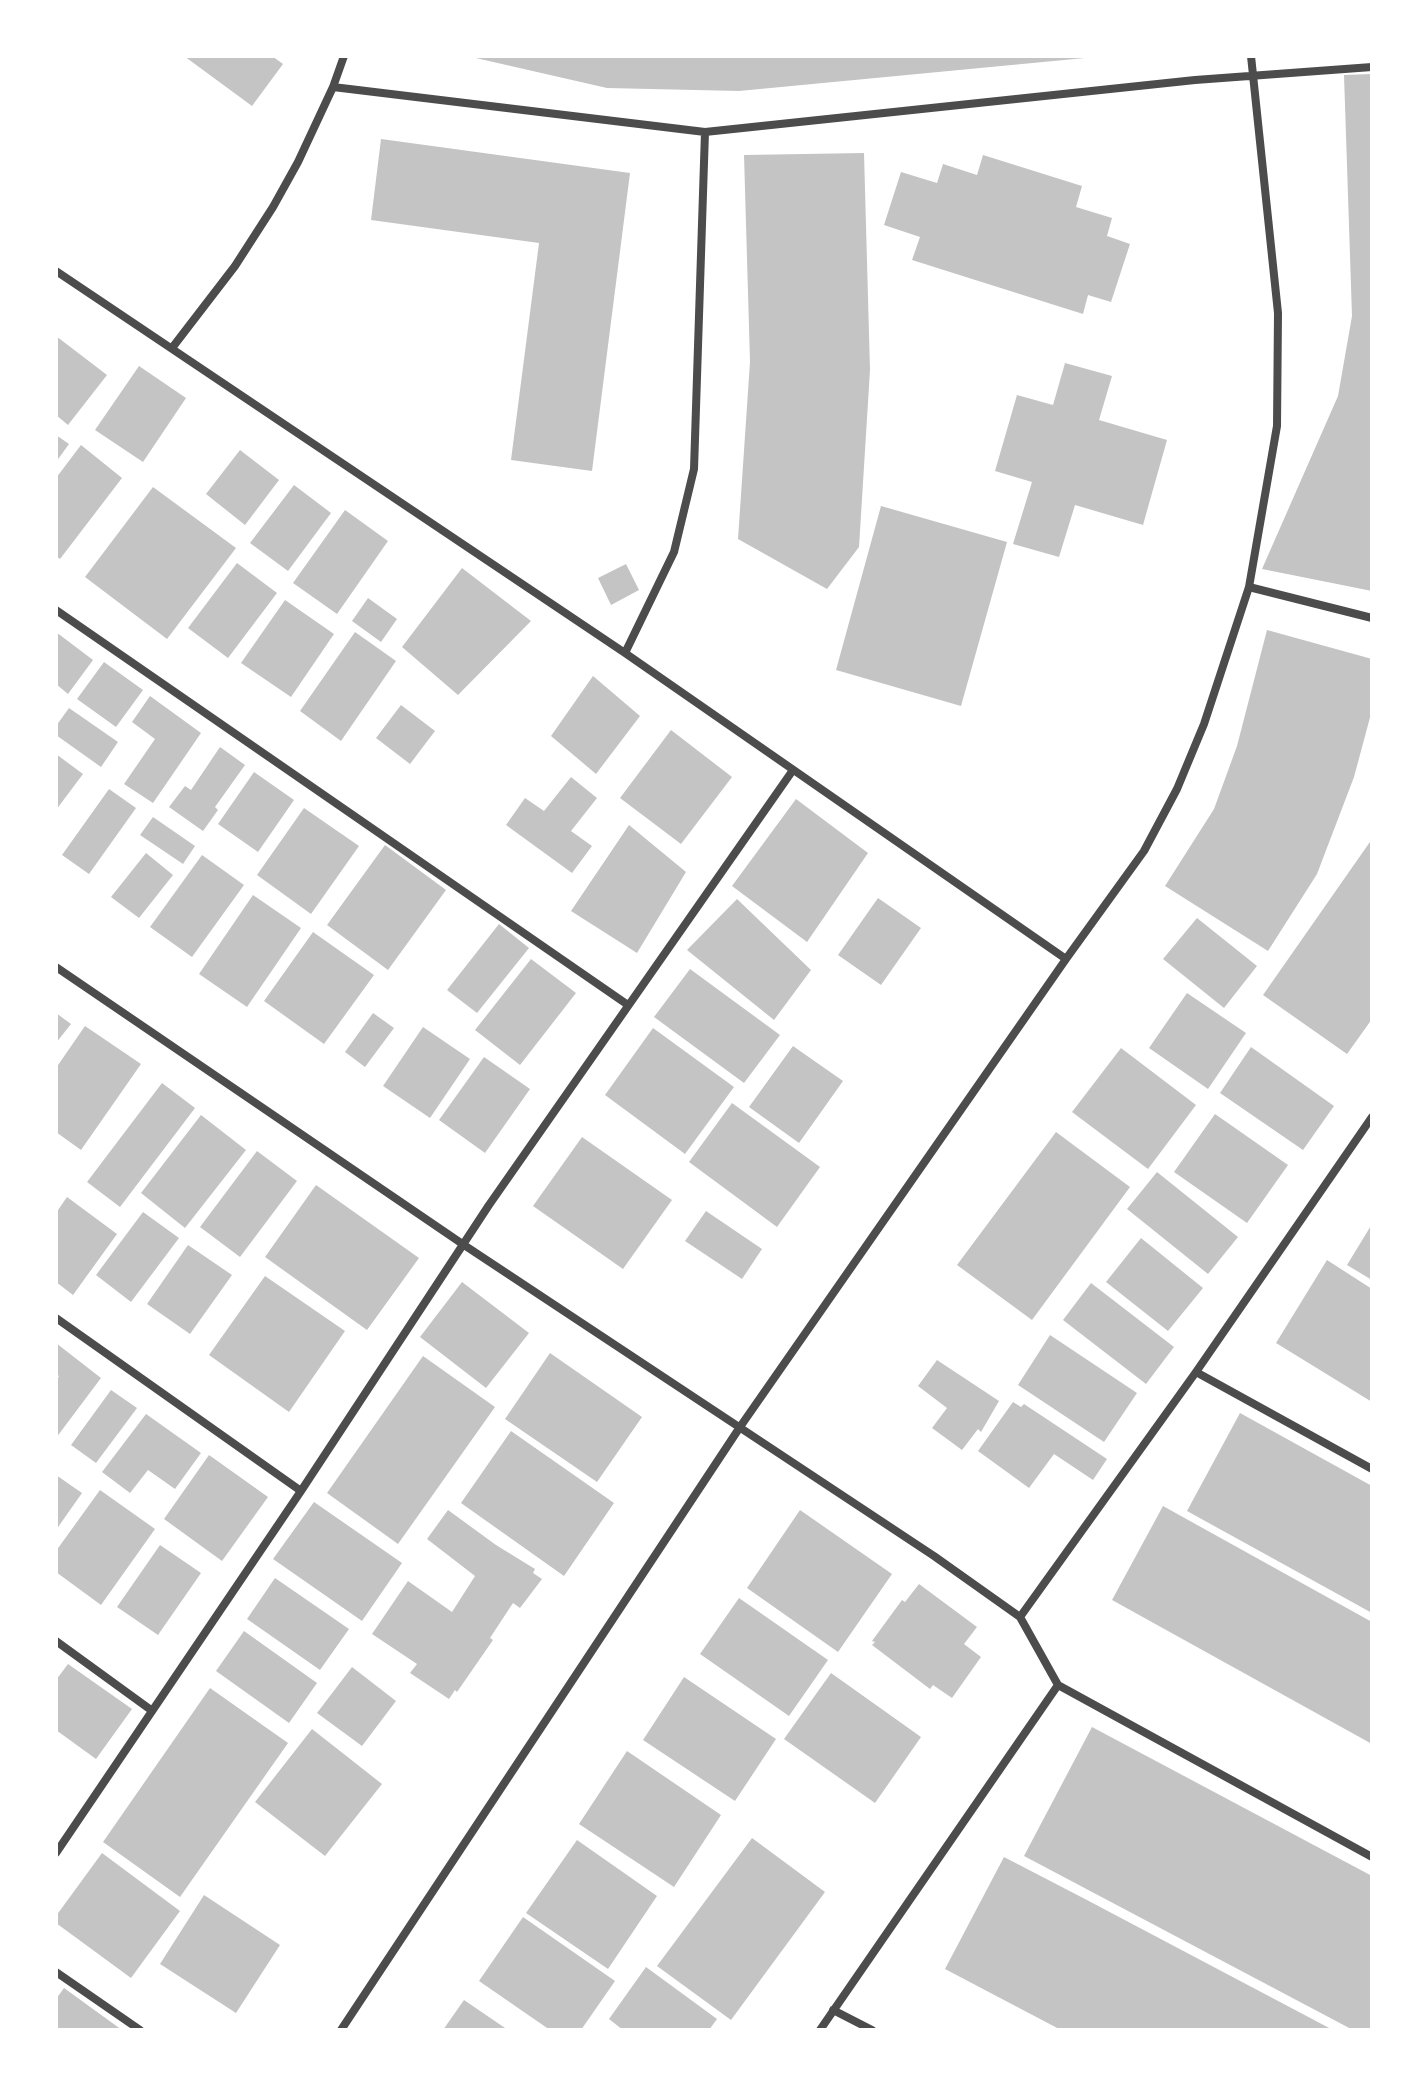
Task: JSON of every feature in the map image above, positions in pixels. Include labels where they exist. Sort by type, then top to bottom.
[{"type":"street","points":[[172,348],[235,266],[273,207],[298,162],[344,56]]},
{"type":"street","points":[[341,2030],[740,1427],[1144,851],[1177,789],[1204,724],[1249,587],[1277,426],[1278,313],[1251,56]]},
{"type":"street","points":[[333,87],[705,132],[1195,80],[1372,67]]},
{"type":"street","points":[[625,653],[674,552],[694,469],[705,132]]},
{"type":"street","points":[[56,271],[625,653],[1066,959]]},
{"type":"street","points":[[1249,587],[1372,618]]},
{"type":"street","points":[[56,610],[628,1005]]},
{"type":"street","points":[[56,1853],[464,1245],[793,770]]},
{"type":"street","points":[[56,967],[464,1245],[934,1556],[1020,1617],[1058,1685],[1372,1857]]},
{"type":"street","points":[[1020,1617],[1196,1372],[1372,1117]]},
{"type":"street","points":[[56,1318],[301,1491]]},
{"type":"street","points":[[1196,1372],[1372,1469]]},
{"type":"street","points":[[56,1641],[151,1710]]},
{"type":"street","points":[[820,2030],[1058,1685]]},
{"type":"street","points":[[56,1972],[140,2030]]},
{"type":"street","points":[[833,2010],[872,2030]]},
{"type":"building","points":[[184,56],[272,56],[283,64],[252,106]]},
{"type":"building","points":[[467,56],[1085,58],[739,91],[607,88]]},
{"type":"building","points":[[1372,74],[1372,591],[1262,569],[1338,396],[1352,316],[1344,75]]},
{"type":"building","points":[[381,139],[630,173],[592,471],[511,460],[539,243],[371,220]]},
{"type":"building","points":[[864,153],[870,370],[859,547],[827,589],[738,539],[750,362],[744,155]]},
{"type":"building","points":[[983,155],[1082,186],[1076,207],[1112,218],[1107,236],[1130,244],[1111,302],[1088,295],[1083,314],[912,260],[920,237],[884,225],[901,172],[937,183],[943,164],[977,175]]},
{"type":"building","points":[[56,336],[107,375],[68,425],[56,415]]},
{"type":"building","points":[[1065,363],[1112,376],[1099,420],[1167,440],[1143,525],[1075,505],[1059,557],[1013,544],[1032,482],[995,471],[1017,395],[1053,405]]},
{"type":"building","points":[[139,366],[186,398],[143,462],[95,430]]},
{"type":"building","points":[[56,435],[69,444],[56,462]]},
{"type":"building","points":[[81,445],[122,478],[60,559],[56,556],[56,478]]},
{"type":"building","points":[[240,450],[279,480],[245,525],[206,494]]},
{"type":"building","points":[[294,485],[331,513],[288,571],[250,543]]},
{"type":"building","points":[[153,487],[236,548],[167,639],[85,577]]},
{"type":"building","points":[[881,506],[1007,542],[961,706],[836,670]]},
{"type":"building","points":[[345,510],[388,541],[337,614],[293,583]]},
{"type":"building","points":[[237,563],[277,593],[228,658],[188,628]]},
{"type":"building","points":[[626,564],[639,590],[611,605],[598,578]]},
{"type":"building","points":[[462,568],[531,621],[458,695],[402,647]]},
{"type":"building","points":[[368,598],[397,619],[381,642],[352,621]]},
{"type":"building","points":[[285,600],[334,634],[291,697],[241,663]]},
{"type":"building","points":[[1267,630],[1372,659],[1372,710],[1354,777],[1317,874],[1268,951],[1165,886],[1214,809],[1237,746]]},
{"type":"building","points":[[56,632],[93,660],[68,694],[56,684]]},
{"type":"building","points":[[355,632],[396,661],[341,741],[300,711]]},
{"type":"building","points":[[104,662],[143,690],[116,727],[77,699]]},
{"type":"building","points":[[593,676],[640,716],[596,774],[551,736]]},
{"type":"building","points":[[150,696],[201,733],[153,803],[124,784],[155,739],[132,722]]},
{"type":"building","points":[[401,705],[435,731],[410,764],[376,738]]},
{"type":"building","points":[[69,708],[118,742],[101,767],[56,735],[56,726]]},
{"type":"building","points":[[671,730],[732,777],[681,844],[620,798]]},
{"type":"building","points":[[220,747],[245,765],[215,807],[218,810],[203,831],[169,807],[185,786],[191,790]]},
{"type":"building","points":[[56,754],[83,774],[56,810]]},
{"type":"building","points":[[254,772],[294,800],[258,852],[218,824]]},
{"type":"building","points":[[571,777],[597,798],[571,831],[592,846],[572,873],[506,825],[525,798],[544,811]]},
{"type":"building","points":[[109,789],[136,808],[89,874],[62,855]]},
{"type":"building","points":[[796,799],[868,853],[807,942],[732,886]]},
{"type":"building","points":[[304,808],[359,846],[311,914],[257,875]]},
{"type":"building","points":[[153,817],[195,846],[183,864],[140,835]]},
{"type":"building","points":[[629,825],[686,872],[637,953],[571,911]]},
{"type":"building","points":[[1372,839],[1372,1019],[1347,1054],[1263,995]]},
{"type":"building","points":[[385,845],[446,890],[388,970],[327,925]]},
{"type":"building","points":[[146,853],[173,875],[139,918],[111,897]]},
{"type":"building","points":[[202,855],[244,885],[192,957],[150,927]]},
{"type":"building","points":[[253,895],[301,928],[247,1007],[199,974]]},
{"type":"building","points":[[878,898],[921,928],[881,985],[838,955]]},
{"type":"building","points":[[737,899],[811,970],[774,1020],[687,950]]},
{"type":"building","points":[[1197,918],[1257,966],[1224,1008],[1163,959]]},
{"type":"building","points":[[499,924],[529,948],[477,1013],[447,990]]},
{"type":"building","points":[[313,932],[374,975],[324,1044],[264,1001]]},
{"type":"building","points":[[531,959],[576,993],[520,1065],[475,1030]]},
{"type":"building","points":[[690,969],[780,1035],[744,1083],[654,1017]]},
{"type":"building","points":[[1187,993],[1246,1033],[1208,1089],[1149,1048]]},
{"type":"building","points":[[56,1013],[71,1024],[56,1043]]},
{"type":"building","points":[[373,1013],[394,1028],[365,1067],[345,1052]]},
{"type":"building","points":[[85,1026],[141,1064],[81,1150],[56,1132],[56,1068]]},
{"type":"building","points":[[423,1027],[470,1059],[430,1118],[383,1086]]},
{"type":"building","points":[[653,1028],[734,1087],[685,1154],[605,1095]]},
{"type":"building","points":[[793,1046],[843,1081],[799,1143],[749,1107]]},
{"type":"building","points":[[1251,1047],[1334,1106],[1303,1150],[1220,1093]]},
{"type":"building","points":[[1121,1048],[1196,1105],[1148,1169],[1072,1112]]},
{"type":"building","points":[[484,1057],[530,1089],[485,1153],[439,1120]]},
{"type":"building","points":[[162,1083],[195,1108],[120,1207],[87,1182]]},
{"type":"building","points":[[732,1103],[820,1167],[777,1227],[689,1162]]},
{"type":"building","points":[[1215,1114],[1288,1165],[1247,1223],[1174,1172]]},
{"type":"building","points":[[201,1115],[246,1150],[185,1228],[141,1193]]},
{"type":"building","points":[[1056,1132],[1130,1187],[1032,1320],[957,1265]]},
{"type":"building","points":[[582,1137],[672,1200],[623,1269],[533,1206]]},
{"type":"building","points":[[257,1151],[297,1181],[240,1257],[200,1227]]},
{"type":"building","points":[[1157,1172],[1238,1237],[1208,1274],[1127,1209]]},
{"type":"building","points":[[316,1185],[419,1258],[367,1330],[265,1257]]},
{"type":"building","points":[[67,1197],[117,1234],[73,1295],[56,1282],[56,1213]]},
{"type":"building","points":[[706,1211],[762,1249],[742,1279],[685,1241]]},
{"type":"building","points":[[143,1212],[179,1238],[131,1302],[96,1275]]},
{"type":"building","points":[[1372,1224],[1372,1280],[1347,1265]]},
{"type":"building","points":[[1141,1238],[1203,1288],[1168,1331],[1106,1282]]},
{"type":"building","points":[[188,1245],[232,1275],[190,1334],[147,1304]]},
{"type":"building","points":[[1327,1260],[1372,1289],[1372,1402],[1276,1343]]},
{"type":"building","points":[[265,1276],[345,1331],[289,1412],[209,1355]]},
{"type":"building","points":[[462,1282],[529,1333],[486,1388],[420,1337]]},
{"type":"building","points":[[1091,1283],[1174,1347],[1146,1384],[1063,1320]]},
{"type":"building","points":[[1050,1335],[1137,1393],[1104,1442],[1018,1385]]},
{"type":"building","points":[[56,1343],[101,1378],[56,1438],[56,1381],[59,1376],[56,1374]]},
{"type":"building","points":[[550,1353],[642,1417],[597,1482],[505,1419]]},
{"type":"building","points":[[423,1356],[495,1407],[398,1544],[327,1493]]},
{"type":"building","points":[[937,1360],[999,1401],[981,1432],[978,1429],[962,1450],[932,1428],[947,1408],[918,1386]]},
{"type":"building","points":[[111,1390],[137,1408],[96,1463],[71,1445]]},
{"type":"building","points":[[1013,1402],[1021,1407],[1024,1404],[1107,1459],[1093,1480],[1054,1454],[1029,1488],[978,1451]]},
{"type":"building","points":[[1240,1413],[1372,1486],[1372,1613],[1187,1511]]},
{"type":"building","points":[[146,1414],[201,1453],[175,1489],[148,1470],[130,1493],[102,1472]]},
{"type":"building","points":[[511,1431],[614,1503],[564,1576],[461,1503]]},
{"type":"building","points":[[209,1455],[268,1497],[222,1561],[164,1519]]},
{"type":"building","points":[[56,1475],[82,1493],[56,1530]]},
{"type":"building","points":[[100,1490],[155,1529],[101,1605],[56,1572],[56,1551]]},
{"type":"building","points":[[314,1502],[402,1563],[362,1621],[273,1559]]},
{"type":"building","points":[[1163,1506],[1372,1622],[1372,1744],[1112,1600]]},
{"type":"building","points":[[448,1510],[535,1569],[533,1573],[542,1579],[520,1608],[513,1603],[490,1638],[493,1640],[449,1699],[410,1673],[417,1664],[372,1634],[408,1581],[452,1612],[475,1576],[427,1539]]},
{"type":"building","points":[[800,1510],[892,1574],[838,1652],[747,1588]]},
{"type":"building","points":[[160,1545],[201,1573],[158,1635],[117,1607]]},
{"type":"building","points":[[275,1578],[349,1629],[320,1670],[247,1619]]},
{"type":"building","points":[[919,1584],[977,1627],[964,1644],[981,1657],[952,1698],[933,1685],[930,1689],[872,1645],[902,1600],[905,1602]]},
{"type":"building","points":[[739,1598],[828,1660],[789,1716],[700,1654]]},
{"type":"building","points":[[244,1631],[317,1683],[289,1723],[216,1671]]},
{"type":"building","points":[[68,1664],[132,1709],[96,1759],[56,1730],[56,1680]]},
{"type":"building","points":[[352,1667],[396,1701],[362,1746],[317,1713]]},
{"type":"building","points":[[831,1673],[921,1737],[875,1803],[784,1739]]},
{"type":"building","points":[[684,1677],[776,1739],[735,1801],[643,1740]]},
{"type":"building","points":[[210,1688],[288,1743],[180,1897],[103,1842]]},
{"type":"building","points":[[1092,1727],[1372,1876],[1372,2030],[1353,2030],[1024,1856]]},
{"type":"building","points":[[312,1729],[382,1784],[325,1856],[255,1802]]},
{"type":"building","points":[[627,1751],[721,1815],[674,1887],[579,1824]]},
{"type":"building","points":[[752,1838],[825,1892],[731,2020],[657,1966]]},
{"type":"building","points":[[577,1840],[657,1896],[608,1969],[526,1913]]},
{"type":"building","points":[[102,1853],[180,1911],[131,1978],[56,1923],[56,1916]]},
{"type":"building","points":[[1004,1857],[1333,2030],[1061,2030],[945,1969]]},
{"type":"building","points":[[204,1895],[280,1945],[236,2013],[160,1964]]},
{"type":"building","points":[[523,1917],[615,1981],[581,2030],[550,2030],[479,1981]]},
{"type":"building","points":[[646,1967],[717,2019],[709,2030],[623,2030],[609,2019]]},
{"type":"building","points":[[64,1988],[122,2030],[56,2030],[56,1999]]},
{"type":"building","points":[[464,2000],[508,2030],[443,2030]]}]
